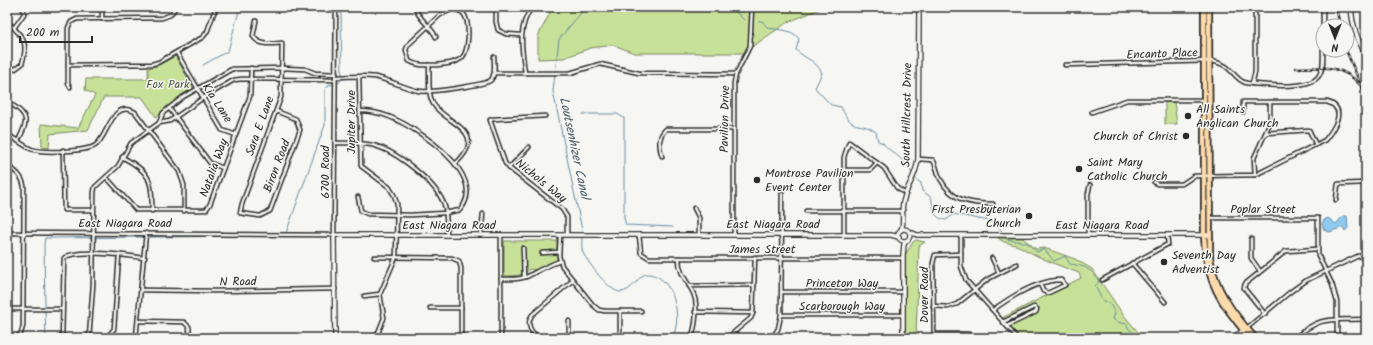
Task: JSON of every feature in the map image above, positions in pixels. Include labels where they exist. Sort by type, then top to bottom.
[{"type":"highway","points":[[1204,7],[1207,61],[1207,235],[1211,264],[1216,284],[1250,338]]},
{"type":"highway","points":[[1207,235],[1209,218],[1205,100],[1209,7]]},
{"type":"highway","points":[[1245,329],[1255,338]]},
{"type":"street","points":[[14,28],[24,14],[23,7]]},
{"type":"street","points":[[102,7],[102,19]]},
{"type":"street","points":[[70,87],[68,65],[68,28],[71,22],[77,19],[162,18],[170,15],[176,7]]},
{"type":"street","points":[[68,65],[152,64],[203,37],[207,32],[216,7]]},
{"type":"street","name":"6700 Road","points":[[335,338],[334,235],[336,7]]},
{"type":"street","points":[[415,7],[419,15],[436,37]]},
{"type":"street","points":[[496,7],[496,22],[498,30],[506,34],[520,34]]},
{"type":"street","points":[[525,73],[520,34],[526,15],[532,7]]},
{"type":"street","name":"Pavilion Drive","points":[[734,234],[733,93],[736,74],[750,46],[752,7]]},
{"type":"street","name":"South Hillcrest Drive","points":[[899,238],[903,221],[902,211],[906,194],[914,178],[918,159],[919,7]]},
{"type":"street","points":[[1255,7],[1255,72],[1252,84],[1310,83],[1321,73],[1323,58]]},
{"type":"street","points":[[1323,7],[1323,18]]},
{"type":"street","points":[[1351,7],[1352,22],[1355,34],[1366,56]]},
{"type":"street","points":[[452,9],[458,10],[465,15],[467,23],[467,49],[461,58],[449,64],[415,65],[408,61],[406,50],[408,45],[429,26],[440,15],[452,9]]},
{"type":"street","points":[[7,21],[25,40],[26,50],[22,64],[19,67],[15,69],[7,68]]},
{"type":"street","name":"Sara E Lane","points":[[240,213],[281,96],[282,43],[262,44],[255,40],[253,32],[256,22]]},
{"type":"street","name":"Kia Lane","points":[[177,52],[222,130],[236,135]]},
{"type":"street","points":[[118,255],[114,329],[108,336],[89,337],[95,187],[118,166],[131,143],[160,123],[170,121],[203,98],[234,80],[315,80],[335,77],[375,77],[419,91],[444,91],[464,86],[488,83],[492,79],[494,73],[494,57]]},
{"type":"street","name":"Encanto Place","points":[[1065,65],[1207,61],[1226,66],[1241,81],[1252,84]]},
{"type":"street","points":[[494,73],[570,73],[600,64],[639,73],[736,74]]},
{"type":"street","points":[[429,65],[430,91],[434,106],[464,130],[466,134],[467,147],[465,154],[455,164]]},
{"type":"street","name":"Natalia Way","points":[[106,177],[133,209],[152,211],[202,211],[209,208],[250,96],[250,68]]},
{"type":"street","points":[[160,123],[162,115],[169,108],[232,69],[305,69],[315,73],[335,77]]},
{"type":"street","points":[[315,73],[315,80]]},
{"type":"street","name":"Jupiter Drive","points":[[359,77],[359,143],[361,166],[388,187],[394,195],[397,204],[396,257],[380,294]]},
{"type":"street","points":[[1092,112],[1127,100],[1205,100]]},
{"type":"street","points":[[1154,182],[1157,184],[1182,184],[1194,176],[1255,175],[1325,140],[1332,131],[1339,116],[1338,109],[1333,103],[1327,102],[1244,102],[1243,112]]},
{"type":"street","points":[[1255,175],[1254,158],[1270,123],[1270,102]]},
{"type":"street","points":[[11,104],[20,109],[25,116],[26,121],[18,141]]},
{"type":"street","points":[[169,108],[210,163],[223,168]]},
{"type":"street","points":[[7,134],[34,149],[85,150],[95,146],[110,119],[125,109],[131,109],[136,112],[179,171],[184,185],[184,211]]},
{"type":"street","name":"Biron Road","points":[[240,213],[260,216],[270,211],[300,130],[296,119],[276,111]]},
{"type":"street","points":[[358,197],[358,205],[365,214],[397,215],[445,213],[460,210],[466,201],[466,184],[461,173],[455,164],[436,145],[404,124],[373,111],[360,111]]},
{"type":"street","name":"Nichols Way","points":[[545,116],[490,120],[502,156],[509,168],[562,209],[567,217],[567,234]]},
{"type":"street","points":[[662,156],[660,151],[660,136],[666,129],[734,129]]},
{"type":"street","points":[[1266,133],[1309,130],[1316,145]]},
{"type":"street","points":[[844,235],[845,151],[849,142],[888,172],[897,188],[906,194]]},
{"type":"street","points":[[335,144],[371,144],[400,158],[415,169],[429,183],[441,200],[445,213],[447,235]]},
{"type":"street","points":[[509,168],[528,147]]},
{"type":"street","points":[[63,150],[64,210],[93,210]]},
{"type":"street","points":[[122,157],[140,166],[151,183],[152,211]]},
{"type":"street","points":[[918,159],[933,160],[941,181],[952,194],[958,198],[972,203],[993,204]]},
{"type":"street","points":[[844,170],[870,170],[877,164]]},
{"type":"street","points":[[7,166],[17,172],[23,182],[23,326],[21,333],[16,338]]},
{"type":"street","points":[[1336,200],[1338,184],[1366,183]]},
{"type":"street","points":[[1088,235],[1088,194],[1090,185]]},
{"type":"street","points":[[772,338],[780,324],[781,315],[782,194]]},
{"type":"street","points":[[694,208],[699,218],[699,234]]},
{"type":"street","points":[[806,211],[902,211]]},
{"type":"street","points":[[481,235],[483,214]]},
{"type":"street","name":"Poplar Street","points":[[1209,218],[1318,218],[1317,249]]},
{"type":"street","name":"South Hillcrest Drive","points":[[903,221],[909,231]]},
{"type":"street","name":"East Niagara Road","points":[[891,235],[900,231],[909,231],[922,235],[1207,235]]},
{"type":"street","points":[[902,338],[903,257],[904,244],[908,240],[909,231]]},
{"type":"street","name":"East Niagara Road","points":[[7,233],[334,235],[782,234],[891,235],[903,241],[922,235]]},
{"type":"street","points":[[136,338],[142,290],[146,233]]},
{"type":"street","points":[[560,234],[560,262],[572,280],[600,310],[641,311]]},
{"type":"street","name":"James Street","points":[[639,234],[639,248],[644,256],[649,258],[903,257]]},
{"type":"street","points":[[501,235],[501,338]]},
{"type":"street","points":[[961,235],[963,274],[1017,338]]},
{"type":"street","points":[[1102,280],[1168,244],[1167,235]]},
{"type":"street","points":[[899,238],[903,257]]},
{"type":"street","points":[[1251,239],[1251,258],[1260,272]]},
{"type":"street","points":[[523,248],[524,277]]},
{"type":"street","points":[[1265,314],[1244,288],[1245,284],[1286,251],[1317,249],[1334,288],[1337,338]]},
{"type":"street","points":[[542,253],[559,252]]},
{"type":"street","points":[[62,338],[64,258],[68,255],[74,254],[93,254],[145,258]]},
{"type":"street","name":"Dover Road","points":[[934,336],[933,263],[935,255],[961,254]]},
{"type":"street","points":[[1233,338],[1265,314],[1290,292],[1326,271],[1358,256],[1366,256]]},
{"type":"street","points":[[374,257],[452,258],[458,261],[461,268],[461,338]]},
{"type":"street","points":[[727,338],[751,318],[753,313],[755,257]]},
{"type":"street","points":[[679,258],[680,271],[695,299],[695,329],[691,338]]},
{"type":"street","points":[[992,258],[999,273]]},
{"type":"street","points":[[501,279],[524,277],[543,267],[560,262]]},
{"type":"street","points":[[1132,263],[1166,302]]},
{"type":"street","points":[[933,306],[948,307],[958,304],[999,273],[1017,264]]},
{"type":"street","points":[[572,280],[532,315],[528,321],[530,329],[536,336],[620,337],[620,311]]},
{"type":"street","points":[[993,310],[1005,301],[1048,280],[1061,280],[1065,285],[1048,293],[1044,291],[1040,284]]},
{"type":"street","points":[[689,286],[754,285]]},
{"type":"street","name":"N Road","points":[[142,290],[214,291],[335,289]]},
{"type":"street","name":"Princeton Way","points":[[782,292],[903,292]]},
{"type":"street","points":[[364,296],[380,294],[384,318],[376,338]]},
{"type":"street","points":[[1004,322],[1034,307],[1037,309],[1036,312],[1007,326]]},
{"type":"street","points":[[430,308],[461,308]]},
{"type":"street","points":[[7,309],[62,309]]},
{"type":"street","points":[[695,312],[753,313]]},
{"type":"street","name":"Scarborough Way","points":[[781,315],[903,315]]},
{"type":"street","points":[[1295,338],[1313,324],[1324,319],[1366,318]]},
{"type":"street","points":[[138,321],[184,322],[189,327],[190,338]]},
{"type":"street","points":[[569,321],[569,337]]},
{"type":"street","points":[[934,336],[961,334],[978,338]]},
{"type":"street","points":[[775,335],[780,338]]},
{"type":"shaded area","points":[[1362,7],[1366,7],[1366,30],[1362,27]]},
{"type":"green space","points":[[553,7],[825,7],[788,22],[743,53],[634,53],[614,45],[590,48],[564,58],[538,59],[538,36]]},
{"type":"green space","name":"Fox Park","points":[[175,56],[194,89],[156,117],[142,97],[104,97],[88,130],[50,134],[49,148],[42,147],[41,124],[78,128],[95,95],[85,90],[86,79],[148,79],[148,68],[157,66]]},
{"type":"green space","points":[[1165,102],[1174,102],[1177,124],[1165,124]]},
{"type":"green space","points":[[998,238],[1023,238],[1036,249],[1044,248],[1075,259],[1092,269],[1122,313],[1143,338],[1020,338],[1002,318],[1081,278],[1079,273],[1037,256],[1021,247],[1004,242]]},
{"type":"green space","points":[[916,240],[925,242],[919,246],[916,338],[905,338],[905,255],[913,242]]},
{"type":"green space","points":[[504,241],[557,241],[557,261],[536,270],[530,269],[519,275],[505,276]]},
{"type":"water","points":[[1343,216],[1347,216],[1348,228],[1345,231],[1343,227],[1330,232],[1324,230],[1322,224],[1324,220],[1328,218],[1336,224]]},
{"type":"waterway","points":[[203,65],[228,51],[240,7]]},
{"type":"waterway","points":[[286,233],[325,125],[325,89],[329,85],[339,83],[342,78],[341,7]]},
{"type":"waterway","name":"Loutsenhizer Canal","points":[[582,230],[553,91],[559,39],[586,7]]},
{"type":"waterway","points":[[731,7],[744,20]]},
{"type":"waterway","points":[[759,21],[762,21],[768,28],[785,30],[793,33],[799,39],[796,50],[814,62],[822,73],[815,88],[831,105],[841,107],[845,115],[853,123],[865,126],[876,132],[878,141],[883,143],[904,162],[911,171],[912,176]]},
{"type":"waterway","points":[[583,114],[617,114],[624,118],[624,218],[626,225],[673,227]]},
{"type":"waterway","points":[[914,178],[921,183],[922,191],[931,197],[934,212],[941,219],[946,220],[954,214],[989,221],[1002,231]]},
{"type":"waterway","points":[[45,307],[45,238],[261,236]]},
{"type":"waterway","name":"Loutsenhizer Canal","points":[[582,238],[583,253],[594,270],[611,288],[616,291],[625,291],[645,274],[655,275],[663,280],[674,298],[676,309],[677,320],[672,338]]},
{"type":"waterway","points":[[1006,239],[1027,243],[1037,252],[1044,249],[1054,261],[1065,256],[1070,264],[1087,268],[1099,282],[1095,286],[1103,301],[1110,304],[1115,313],[1113,319],[1117,322],[1127,324],[1128,328],[1139,338]]},
{"type":"waterway","points":[[45,311],[46,338]]},
{"type":"railway","points":[[1336,7],[1338,18]]},
{"type":"railway","points":[[1349,58],[1366,97]]},
{"type":"railway","points":[[1296,68],[1322,67],[1339,70],[1346,73],[1360,85]]},
{"type":"place","name":"All Saints Anglican Church","points":[[1188,116]]},
{"type":"place","name":"Church of Christ","points":[[1186,136]]},
{"type":"place","name":"Saint Mary Catholic Church","points":[[1079,169]]},
{"type":"place","name":"Montrose Pavilion Event Center","points":[[757,180]]},
{"type":"place","name":"First Presbyterian Church","points":[[1029,216]]},
{"type":"place","name":"Seventh Day Adventist","points":[[1164,262]]}]
